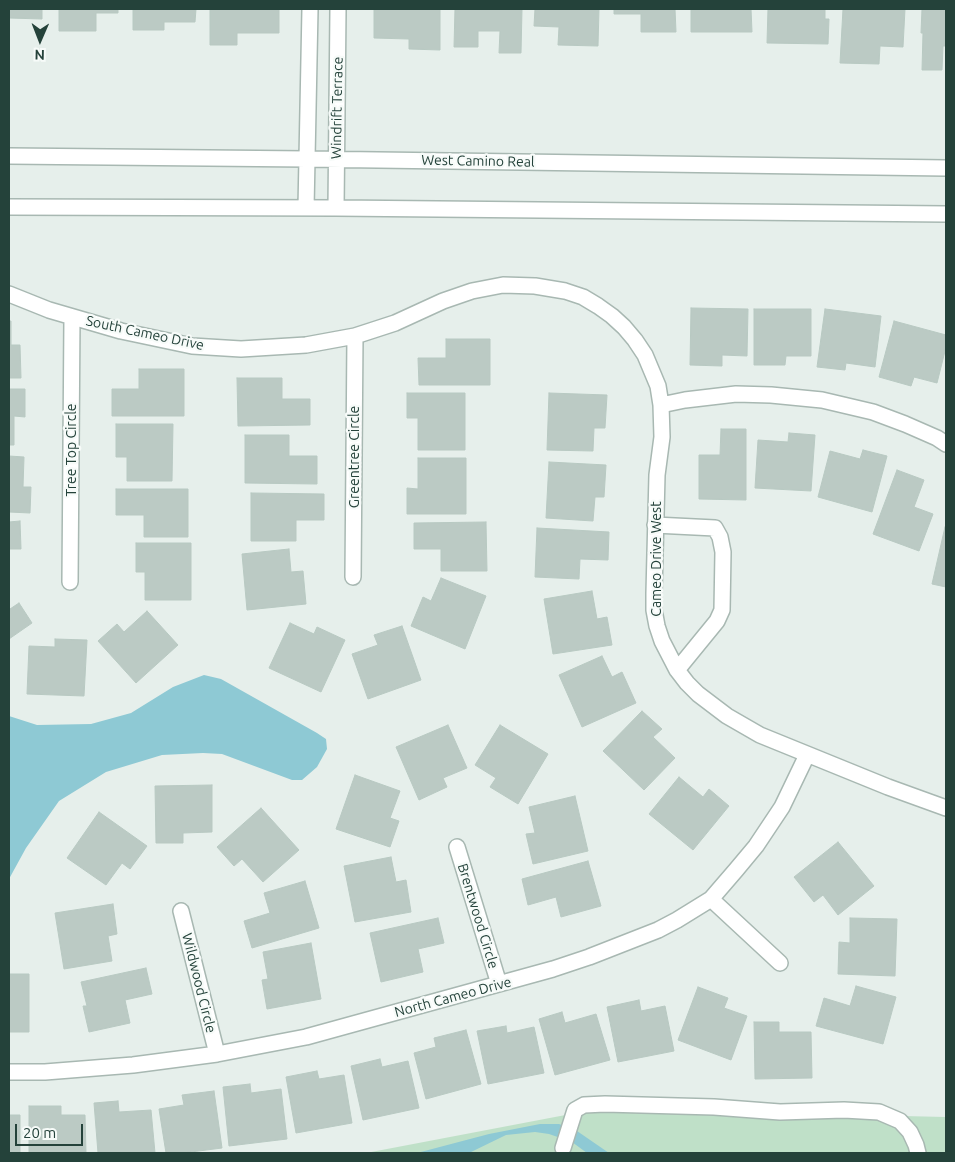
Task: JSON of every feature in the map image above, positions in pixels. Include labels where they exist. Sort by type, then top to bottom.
[{"type":"street","name":"Windrift Terrace","points":[[306,208],[310,9]]},
{"type":"street","name":"Windrift Terrace","points":[[336,208],[338,9]]},
{"type":"street","name":"West Camino Real","points":[[9,156],[946,168]]},
{"type":"street","points":[[9,207],[946,214]]},
{"type":"street","name":"South Cameo Drive","points":[[9,294],[49,310],[121,331],[192,346],[241,349],[306,345],[355,336],[395,323],[443,301],[472,291],[503,285],[535,286],[565,291],[582,297],[598,306],[624,327]]},
{"type":"street","name":"Tree Top Circle","points":[[70,582],[72,317]]},
{"type":"street","name":"Cameo Drive West","points":[[624,327],[645,355],[658,386],[661,405],[662,437],[657,475],[654,610],[662,641],[676,670],[698,694],[727,716],[760,735],[888,787],[946,808]]},
{"type":"street","name":"Greentree Circle","points":[[354,577],[355,336]]},
{"type":"street","points":[[661,405],[736,394],[822,400],[873,412],[905,424],[946,444]]},
{"type":"street","points":[[655,525],[715,528],[720,536],[723,552],[722,610],[717,621],[676,670]]},
{"type":"street","name":"North Cameo Drive","points":[[9,1072],[45,1072],[133,1065],[217,1054],[306,1036],[580,960],[658,930],[711,899],[756,846],[782,807],[807,755]]},
{"type":"street","name":"Brentwood Circle","points":[[457,847],[499,984]]},
{"type":"street","points":[[711,899],[780,963]]},
{"type":"street","name":"Wildwood Circle","points":[[181,911],[217,1054]]},
{"type":"street","points":[[563,1148],[575,1110],[584,1105],[604,1104],[714,1107],[780,1112],[844,1110],[879,1112],[900,1121],[910,1132],[918,1153]]},
{"type":"green space","points":[[597,1109],[946,1117],[946,1153],[366,1153]]},
{"type":"water","points":[[204,675],[221,679],[326,739],[327,749],[317,767],[302,780],[292,780],[222,754],[203,753],[162,755],[106,772],[59,801],[26,848],[9,879],[9,716],[37,725],[91,724],[131,713],[173,687]]},
{"type":"water","points":[[540,1124],[559,1124],[577,1131],[609,1153],[587,1153],[572,1142],[549,1134],[535,1132],[506,1135],[469,1153],[417,1153],[489,1134]]},
{"type":"building","points":[[9,9],[42,9],[42,19],[9,18]]},
{"type":"building","points":[[59,9],[118,9],[118,13],[96,13],[96,31],[59,31]]},
{"type":"building","points":[[133,9],[196,9],[195,22],[164,22],[164,30],[133,30]]},
{"type":"building","points":[[210,9],[279,9],[279,33],[237,33],[237,45],[210,45]]},
{"type":"building","points":[[374,9],[440,9],[440,50],[409,49],[409,39],[374,38]]},
{"type":"building","points":[[455,9],[522,9],[521,53],[499,53],[500,31],[478,31],[478,47],[454,47]]},
{"type":"building","points":[[535,9],[599,9],[598,46],[558,45],[559,27],[534,26]]},
{"type":"building","points":[[614,9],[675,9],[676,32],[641,32],[641,14],[614,14]]},
{"type":"building","points":[[691,9],[751,9],[752,32],[691,32]]},
{"type":"building","points":[[768,9],[825,9],[825,19],[829,19],[828,44],[767,43]]},
{"type":"building","points":[[843,9],[905,9],[903,47],[880,46],[879,64],[840,63]]},
{"type":"building","points":[[922,9],[946,9],[946,46],[943,46],[942,70],[922,70]]},
{"type":"building","points":[[691,308],[748,309],[747,356],[722,355],[722,366],[690,365]]},
{"type":"building","points":[[754,309],[811,309],[811,356],[786,356],[785,365],[754,365]]},
{"type":"building","points":[[825,309],[881,316],[875,367],[846,363],[845,370],[817,367]]},
{"type":"building","points":[[9,321],[11,321],[11,345],[20,345],[21,378],[9,378]]},
{"type":"building","points":[[894,321],[946,335],[946,347],[937,383],[914,377],[911,386],[879,377]]},
{"type":"building","points":[[446,339],[490,339],[490,385],[419,385],[418,358],[446,358]]},
{"type":"building","points":[[139,369],[184,369],[184,416],[112,416],[112,389],[139,389]]},
{"type":"building","points":[[237,378],[282,378],[282,399],[310,399],[310,425],[238,426]]},
{"type":"building","points":[[9,389],[25,389],[25,417],[14,416],[14,445],[9,445]]},
{"type":"building","points":[[407,393],[465,393],[465,450],[418,450],[418,418],[407,418]]},
{"type":"building","points":[[549,393],[607,395],[605,428],[594,428],[593,451],[547,450]]},
{"type":"building","points":[[116,424],[173,424],[172,481],[127,481],[127,457],[116,457]]},
{"type":"building","points":[[721,429],[746,429],[746,500],[699,499],[699,455],[720,455]]},
{"type":"building","points":[[789,433],[815,435],[811,491],[755,488],[758,440],[788,442]]},
{"type":"building","points":[[245,435],[289,435],[289,456],[317,456],[317,484],[245,483]]},
{"type":"building","points":[[863,450],[887,456],[872,512],[818,497],[830,451],[860,459]]},
{"type":"building","points":[[9,456],[24,457],[23,487],[31,487],[30,513],[9,512]]},
{"type":"building","points":[[418,458],[466,458],[466,514],[407,514],[407,488],[418,489]]},
{"type":"building","points":[[549,462],[606,465],[604,497],[595,497],[593,521],[546,518]]},
{"type":"building","points":[[897,470],[924,480],[914,507],[933,514],[919,551],[873,534]]},
{"type":"building","points":[[116,489],[188,489],[188,537],[144,537],[144,515],[116,515]]},
{"type":"building","points":[[251,493],[324,494],[324,520],[296,520],[296,541],[251,541]]},
{"type":"building","points":[[20,521],[21,549],[9,549],[9,522]]},
{"type":"building","points":[[486,522],[487,571],[441,571],[441,549],[414,549],[414,523]]},
{"type":"building","points":[[946,527],[946,587],[932,584]]},
{"type":"building","points":[[537,528],[609,532],[608,560],[580,559],[579,579],[535,577]]},
{"type":"building","points":[[136,543],[191,543],[191,600],[145,600],[145,572],[136,572]]},
{"type":"building","points":[[289,549],[291,572],[303,571],[306,604],[247,610],[242,554]]},
{"type":"building","points":[[441,578],[486,596],[465,649],[411,626],[423,597],[431,601]]},
{"type":"building","points":[[592,591],[597,619],[607,617],[612,645],[553,654],[544,599]]},
{"type":"building","points":[[19,603],[32,623],[9,639],[9,607],[10,609]]},
{"type":"building","points":[[147,611],[178,645],[136,683],[98,641],[117,624],[124,632]]},
{"type":"building","points":[[290,623],[314,634],[317,627],[345,640],[321,692],[269,668]]},
{"type":"building","points":[[402,626],[421,680],[368,699],[352,654],[378,645],[374,635]]},
{"type":"building","points":[[55,639],[87,640],[84,696],[27,694],[29,646],[55,647]]},
{"type":"building","points":[[602,656],[612,677],[622,672],[636,703],[582,727],[559,675]]},
{"type":"building","points":[[642,711],[662,729],[653,737],[675,758],[644,790],[603,751]]},
{"type":"building","points":[[448,725],[467,768],[443,778],[447,787],[419,800],[396,747]]},
{"type":"building","points":[[500,725],[548,754],[518,804],[490,787],[496,778],[475,765]]},
{"type":"building","points":[[355,775],[400,791],[390,818],[399,821],[390,847],[336,829]]},
{"type":"building","points":[[679,777],[703,797],[709,789],[729,806],[693,850],[649,814]]},
{"type":"building","points":[[212,785],[212,832],[183,833],[183,843],[156,843],[155,786]]},
{"type":"building","points":[[575,796],[588,851],[533,864],[526,834],[535,833],[529,807]]},
{"type":"building","points":[[261,808],[299,850],[263,882],[242,859],[234,866],[217,847]]},
{"type":"building","points":[[99,812],[147,846],[130,869],[122,863],[106,885],[67,858]]},
{"type":"building","points":[[838,842],[874,886],[838,915],[823,895],[814,902],[794,877]]},
{"type":"building","points":[[391,857],[396,882],[406,880],[411,912],[355,922],[344,866]]},
{"type":"building","points":[[588,861],[601,906],[561,917],[556,897],[528,905],[522,879]]},
{"type":"building","points":[[305,881],[319,928],[252,948],[244,921],[270,913],[264,893]]},
{"type":"building","points":[[113,904],[117,934],[108,936],[112,961],[64,969],[55,913]]},
{"type":"building","points":[[438,918],[444,943],[418,949],[423,972],[381,982],[370,933]]},
{"type":"building","points":[[850,918],[897,919],[895,976],[838,974],[839,942],[850,943]]},
{"type":"building","points":[[311,943],[321,999],[267,1009],[262,980],[268,979],[263,952]]},
{"type":"building","points":[[146,968],[152,994],[125,1000],[130,1023],[89,1032],[83,1006],[87,1006],[81,982]]},
{"type":"building","points":[[9,974],[29,974],[29,1032],[9,1032]]},
{"type":"building","points":[[856,986],[896,997],[883,1044],[816,1026],[824,998],[850,1006]]},
{"type":"building","points":[[698,987],[728,998],[724,1008],[747,1016],[731,1060],[678,1040]]},
{"type":"building","points":[[639,1000],[641,1011],[665,1006],[674,1051],[618,1062],[607,1007]]},
{"type":"building","points":[[562,1012],[565,1023],[596,1014],[610,1060],[555,1075],[539,1019]]},
{"type":"building","points":[[754,1022],[779,1022],[779,1032],[811,1032],[812,1078],[755,1079]]},
{"type":"building","points":[[506,1026],[507,1033],[534,1027],[544,1073],[488,1084],[477,1031]]},
{"type":"building","points":[[466,1030],[481,1084],[426,1099],[414,1053],[436,1047],[434,1038]]},
{"type":"building","points":[[380,1059],[382,1067],[408,1061],[419,1108],[363,1120],[351,1066]]},
{"type":"building","points":[[317,1071],[319,1079],[344,1075],[352,1123],[296,1133],[286,1077]]},
{"type":"building","points":[[250,1084],[251,1093],[281,1089],[287,1139],[229,1146],[223,1087]]},
{"type":"building","points":[[214,1091],[222,1148],[183,1153],[166,1153],[159,1109],[184,1105],[182,1095]]},
{"type":"building","points":[[118,1101],[119,1112],[151,1110],[155,1153],[98,1153],[94,1103]]},
{"type":"building","points":[[29,1106],[61,1106],[61,1115],[85,1115],[86,1153],[29,1153]]},
{"type":"building","points":[[9,1115],[20,1115],[20,1153],[9,1153]]}]
